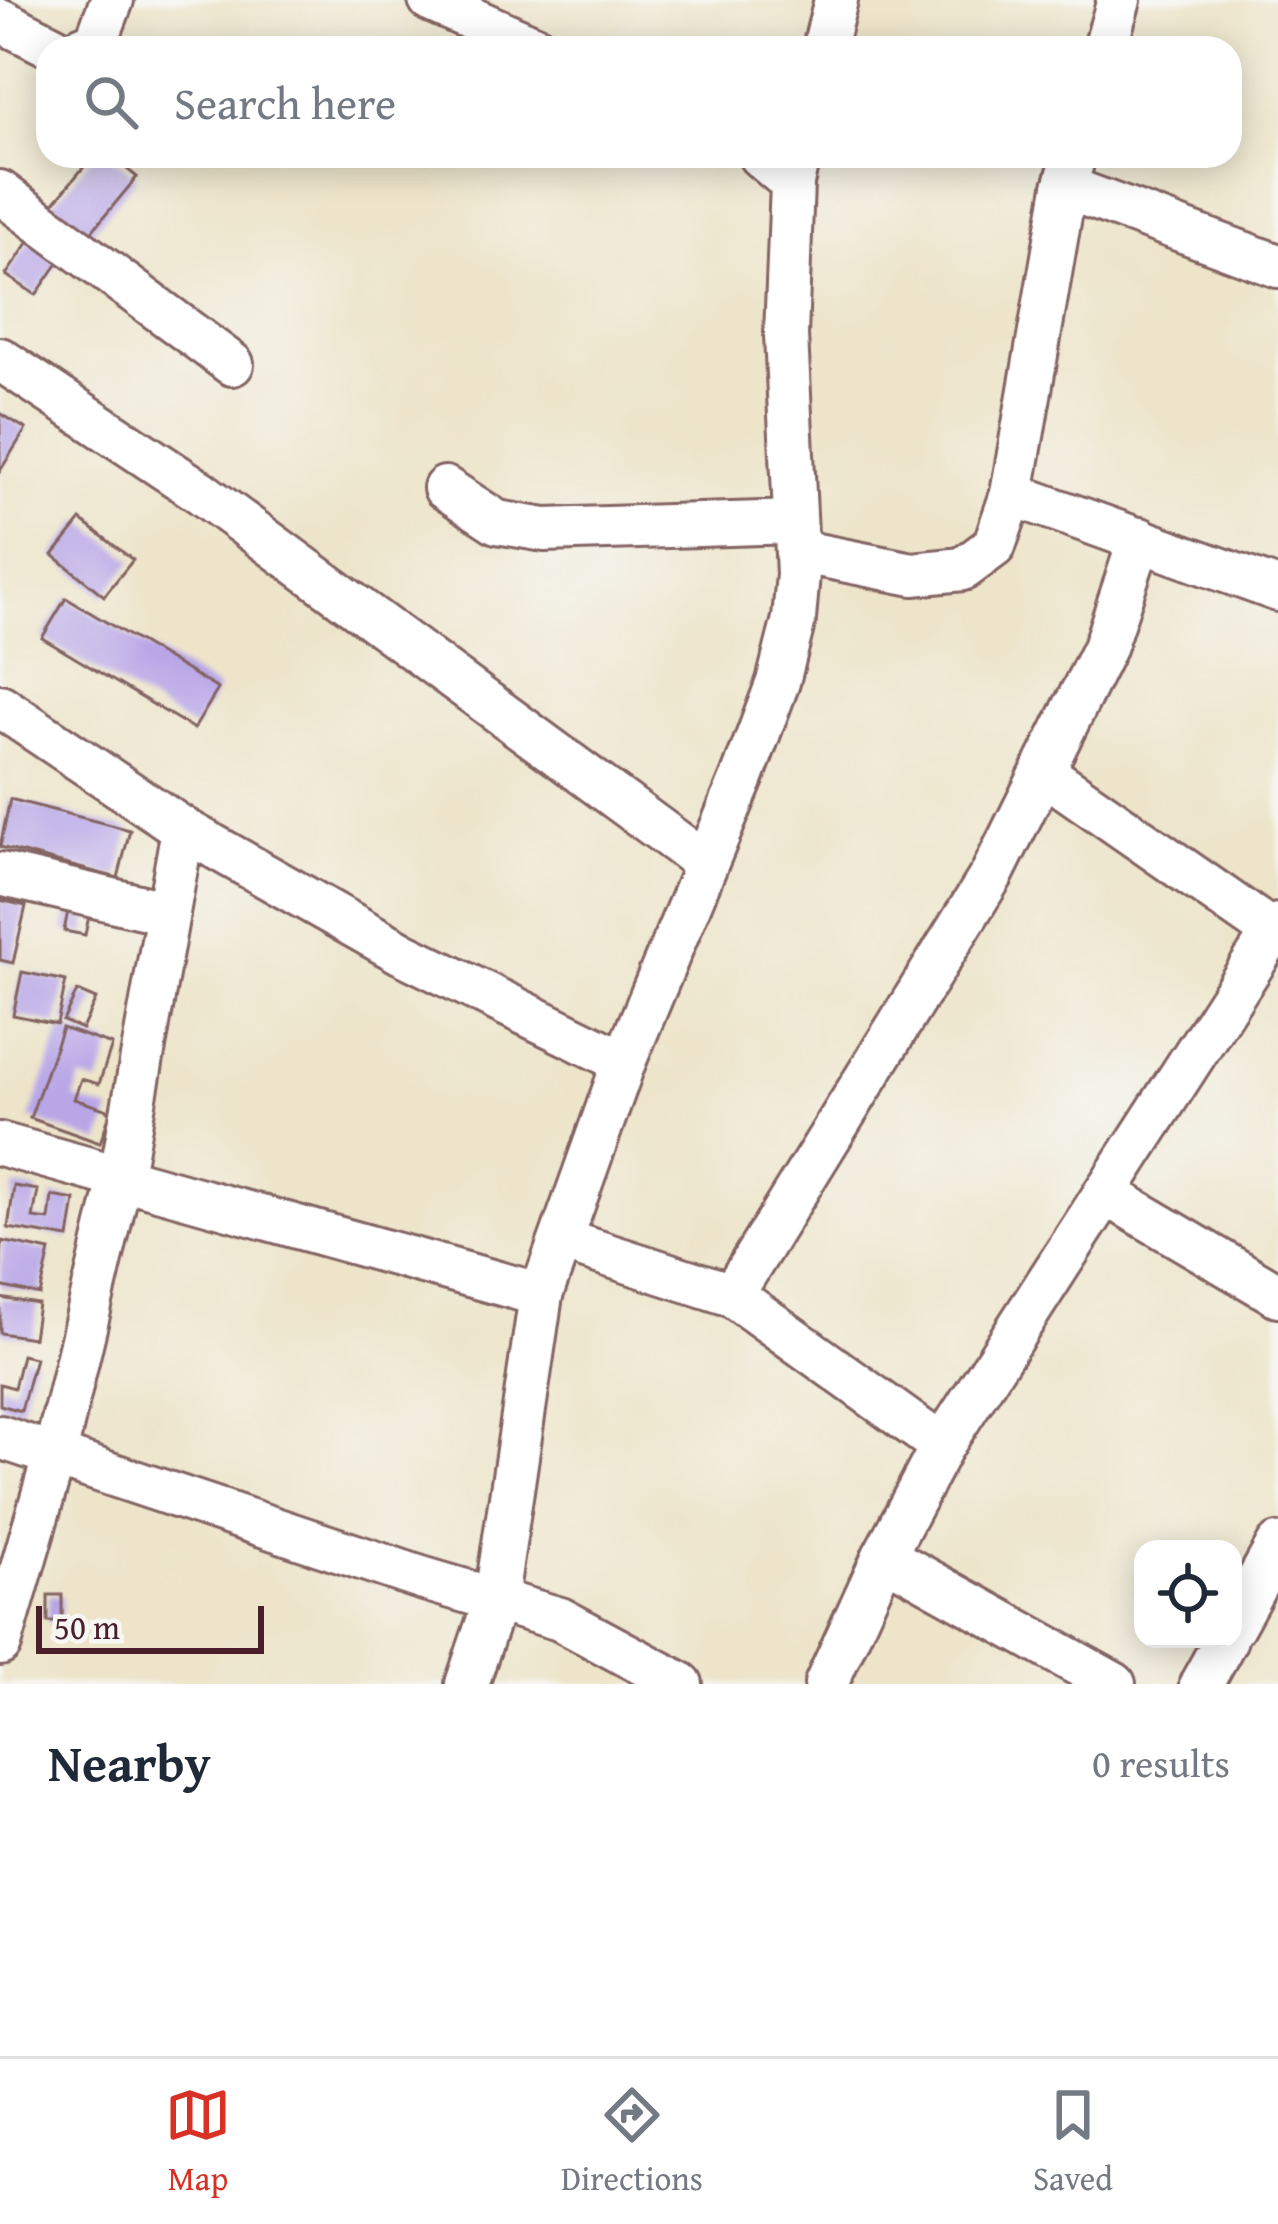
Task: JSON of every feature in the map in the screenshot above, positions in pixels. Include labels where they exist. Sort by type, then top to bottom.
[{"type":"street","points":[[98,36],[112,0]]},
{"type":"street","points":[[430,0],[510,36]]},
{"type":"street","points":[[827,36],[836,0]]},
{"type":"street","points":[[1108,36],[1119,0]]},
{"type":"street","points":[[0,20],[36,38]]},
{"type":"street","points":[[467,1684],[496,1598],[541,1295],[624,1062],[778,682],[794,619],[796,536],[783,168]]},
{"type":"street","points":[[445,488],[497,521],[545,530],[796,536],[913,574],[963,569],[994,546],[1012,494],[1070,172],[1278,266]]},
{"type":"street","points":[[0,192],[232,364]]},
{"type":"street","points":[[0,359],[199,491],[704,863]]},
{"type":"street","points":[[1012,494],[1278,590]]},
{"type":"street","points":[[732,1295],[992,874],[1104,648],[1140,539]]},
{"type":"street","points":[[0,706],[183,829],[402,952],[624,1062]]},
{"type":"street","points":[[826,1684],[884,1556],[942,1445],[1275,928],[1043,772]]},
{"type":"street","points":[[0,1643],[55,1454],[122,1175],[183,829]]},
{"type":"street","points":[[0,874],[168,913]]},
{"type":"street","points":[[0,1144],[541,1295]]},
{"type":"street","points":[[1105,1193],[1278,1295]]},
{"type":"street","points":[[561,1240],[732,1295],[942,1445]]},
{"type":"street","points":[[0,1437],[421,1578],[560,1619],[681,1684]]},
{"type":"street","points":[[1242,1610],[1278,1545]]},
{"type":"street","points":[[884,1556],[1114,1684]]},
{"type":"street","points":[[1202,1684],[1221,1648]]},
{"type":"building","points":[[83,168],[126,168],[137,177],[84,241],[47,211]]},
{"type":"building","points":[[37,230],[67,250],[36,295],[6,275]]},
{"type":"building","points":[[0,413],[26,429],[0,471]]},
{"type":"building","points":[[81,520],[133,560],[104,596],[53,555]]},
{"type":"building","points":[[66,598],[218,689],[194,729],[42,638]]},
{"type":"building","points":[[10,799],[130,830],[118,878],[0,847]]},
{"type":"building","points":[[0,900],[26,906],[13,963],[0,960]]},
{"type":"building","points":[[68,911],[89,916],[85,935],[64,931]]},
{"type":"building","points":[[22,972],[66,981],[57,1024],[13,1015]]},
{"type":"building","points":[[77,991],[96,999],[82,1029],[63,1021]]},
{"type":"building","points":[[62,1028],[112,1045],[99,1084],[81,1079],[74,1099],[111,1111],[100,1143],[30,1118]]},
{"type":"building","points":[[14,1186],[38,1190],[33,1218],[49,1220],[52,1196],[75,1200],[69,1238],[8,1228]]},
{"type":"building","points":[[2,1241],[50,1251],[40,1295],[0,1286]]},
{"type":"building","points":[[0,1298],[38,1304],[33,1338],[0,1333]]},
{"type":"building","points":[[22,1355],[35,1358],[21,1411],[0,1405],[0,1384],[14,1388]]},
{"type":"building","points":[[48,1595],[62,1595],[62,1622],[48,1622]]}]
